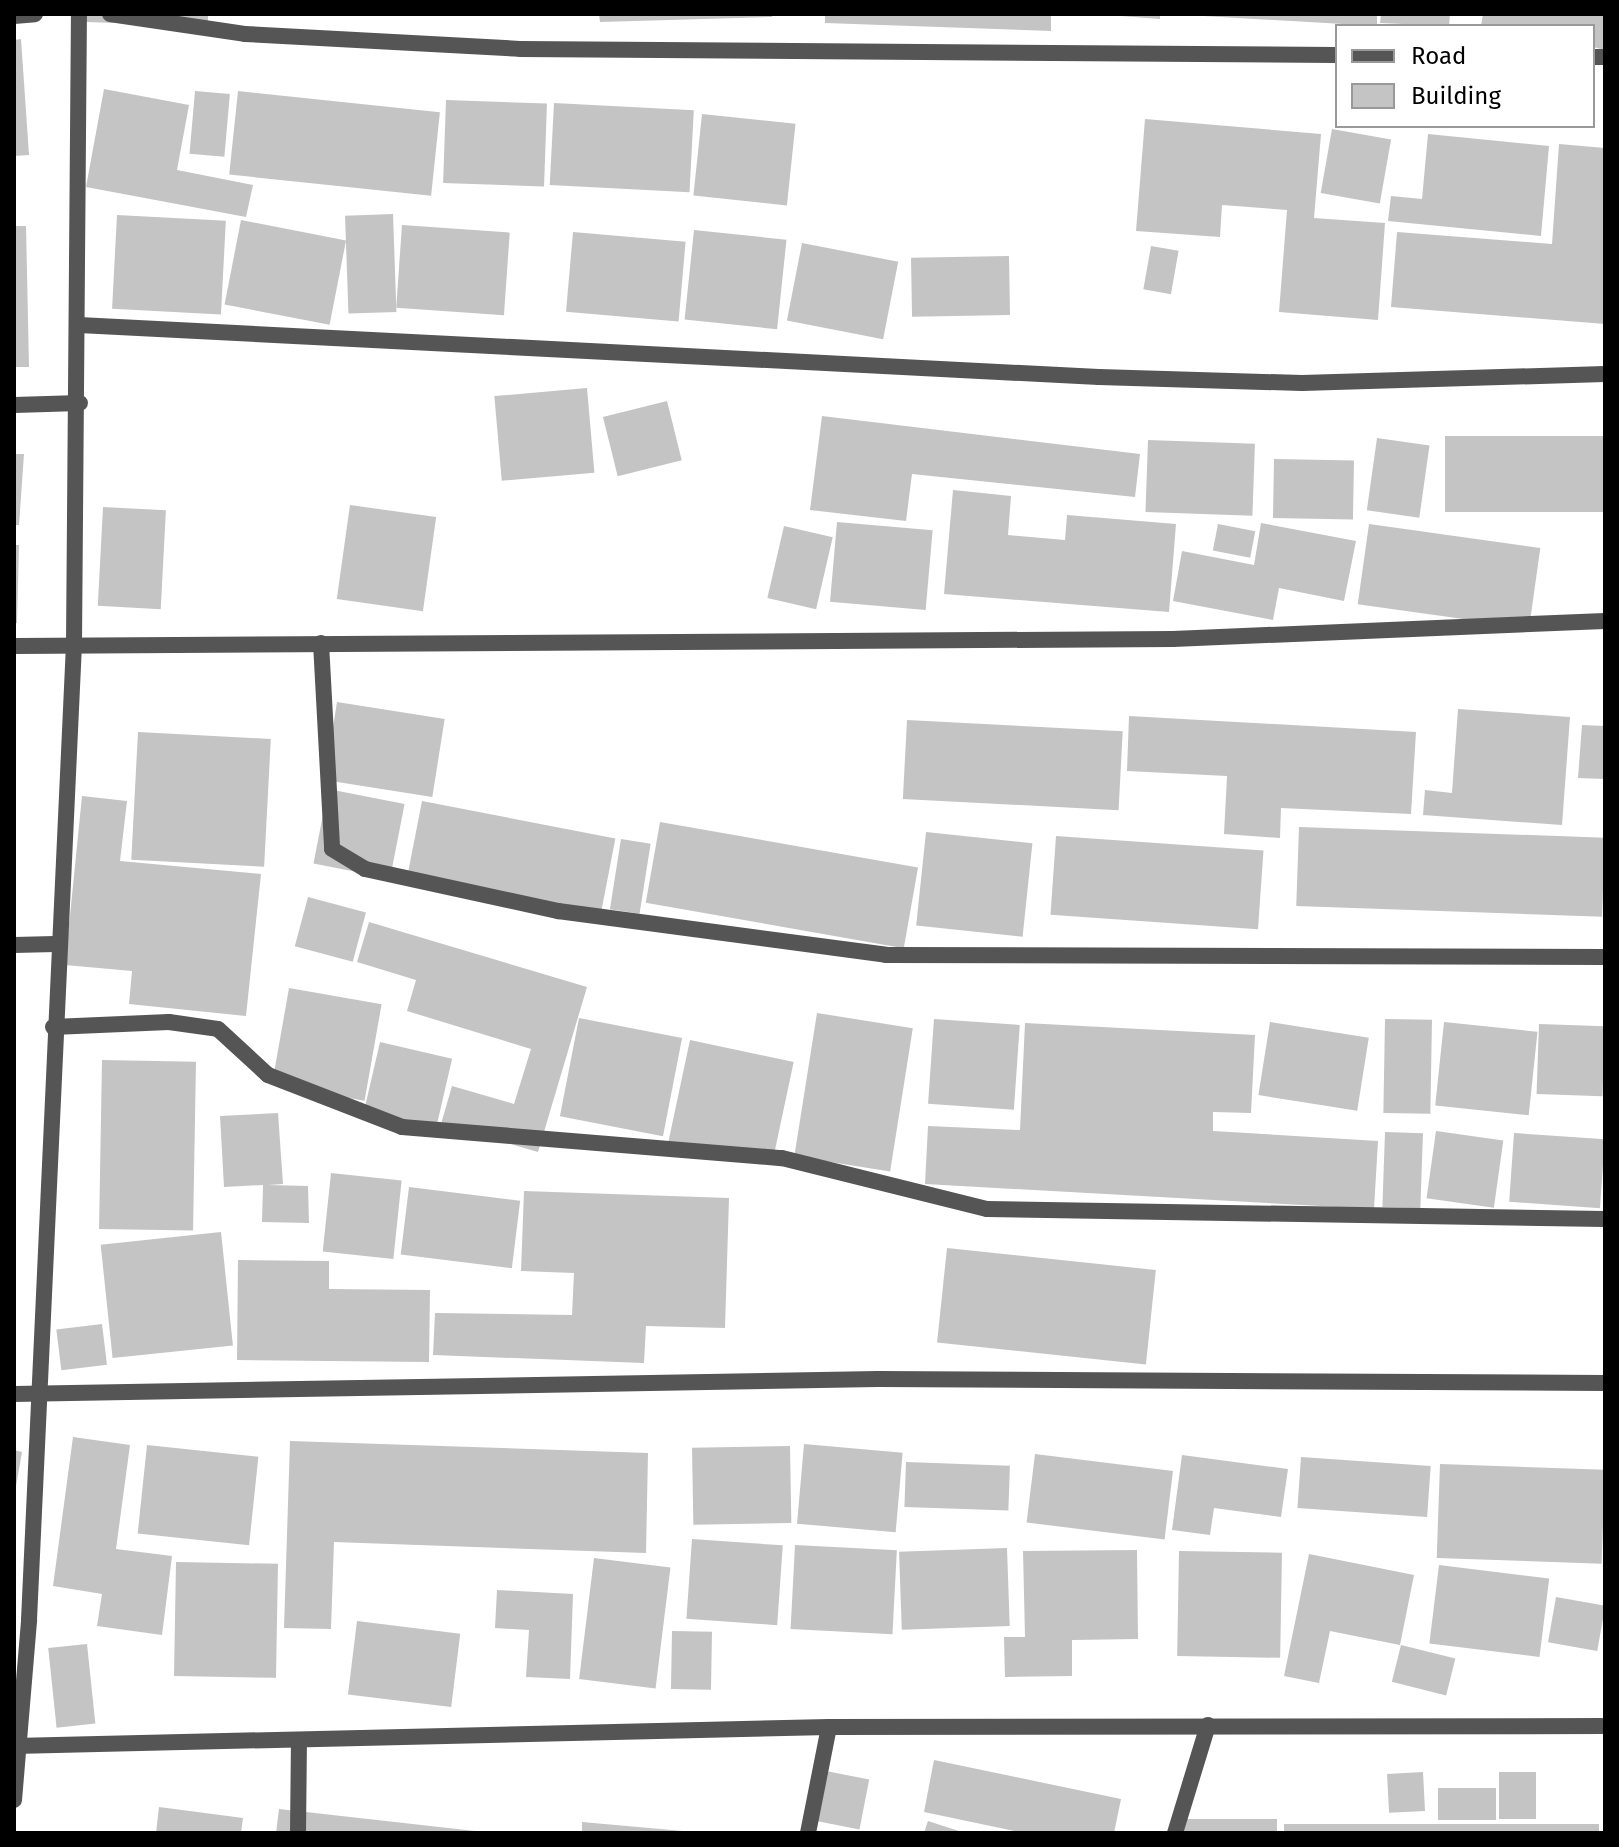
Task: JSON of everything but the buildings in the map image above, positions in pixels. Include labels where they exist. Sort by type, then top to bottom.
[{"type":"street","points":[[14,16],[35,14]]},
{"type":"street","points":[[14,1800],[38,1394],[55,944],[74,644],[80,403],[79,14]]},
{"type":"street","points":[[110,14],[245,34],[520,49],[1335,55]]},
{"type":"street","points":[[79,325],[1099,377],[1302,383],[1605,374]]},
{"type":"street","points":[[14,405],[80,403]]},
{"type":"street","points":[[14,646],[1173,639],[1605,621]]},
{"type":"street","points":[[321,643],[332,849],[365,869],[558,911],[886,955],[1605,957]]},
{"type":"street","points":[[14,945],[55,944]]},
{"type":"street","points":[[53,1027],[169,1022],[218,1029],[268,1075],[402,1127],[782,1158],[987,1209],[1605,1219]]},
{"type":"street","points":[[14,1394],[878,1379],[1605,1383]]},
{"type":"street","points":[[1175,1833],[1208,1725]]},
{"type":"street","points":[[16,1746],[829,1727],[1605,1726]]},
{"type":"street","points":[[808,1833],[829,1727]]},
{"type":"street","points":[[298,1833],[299,1740]]}]
